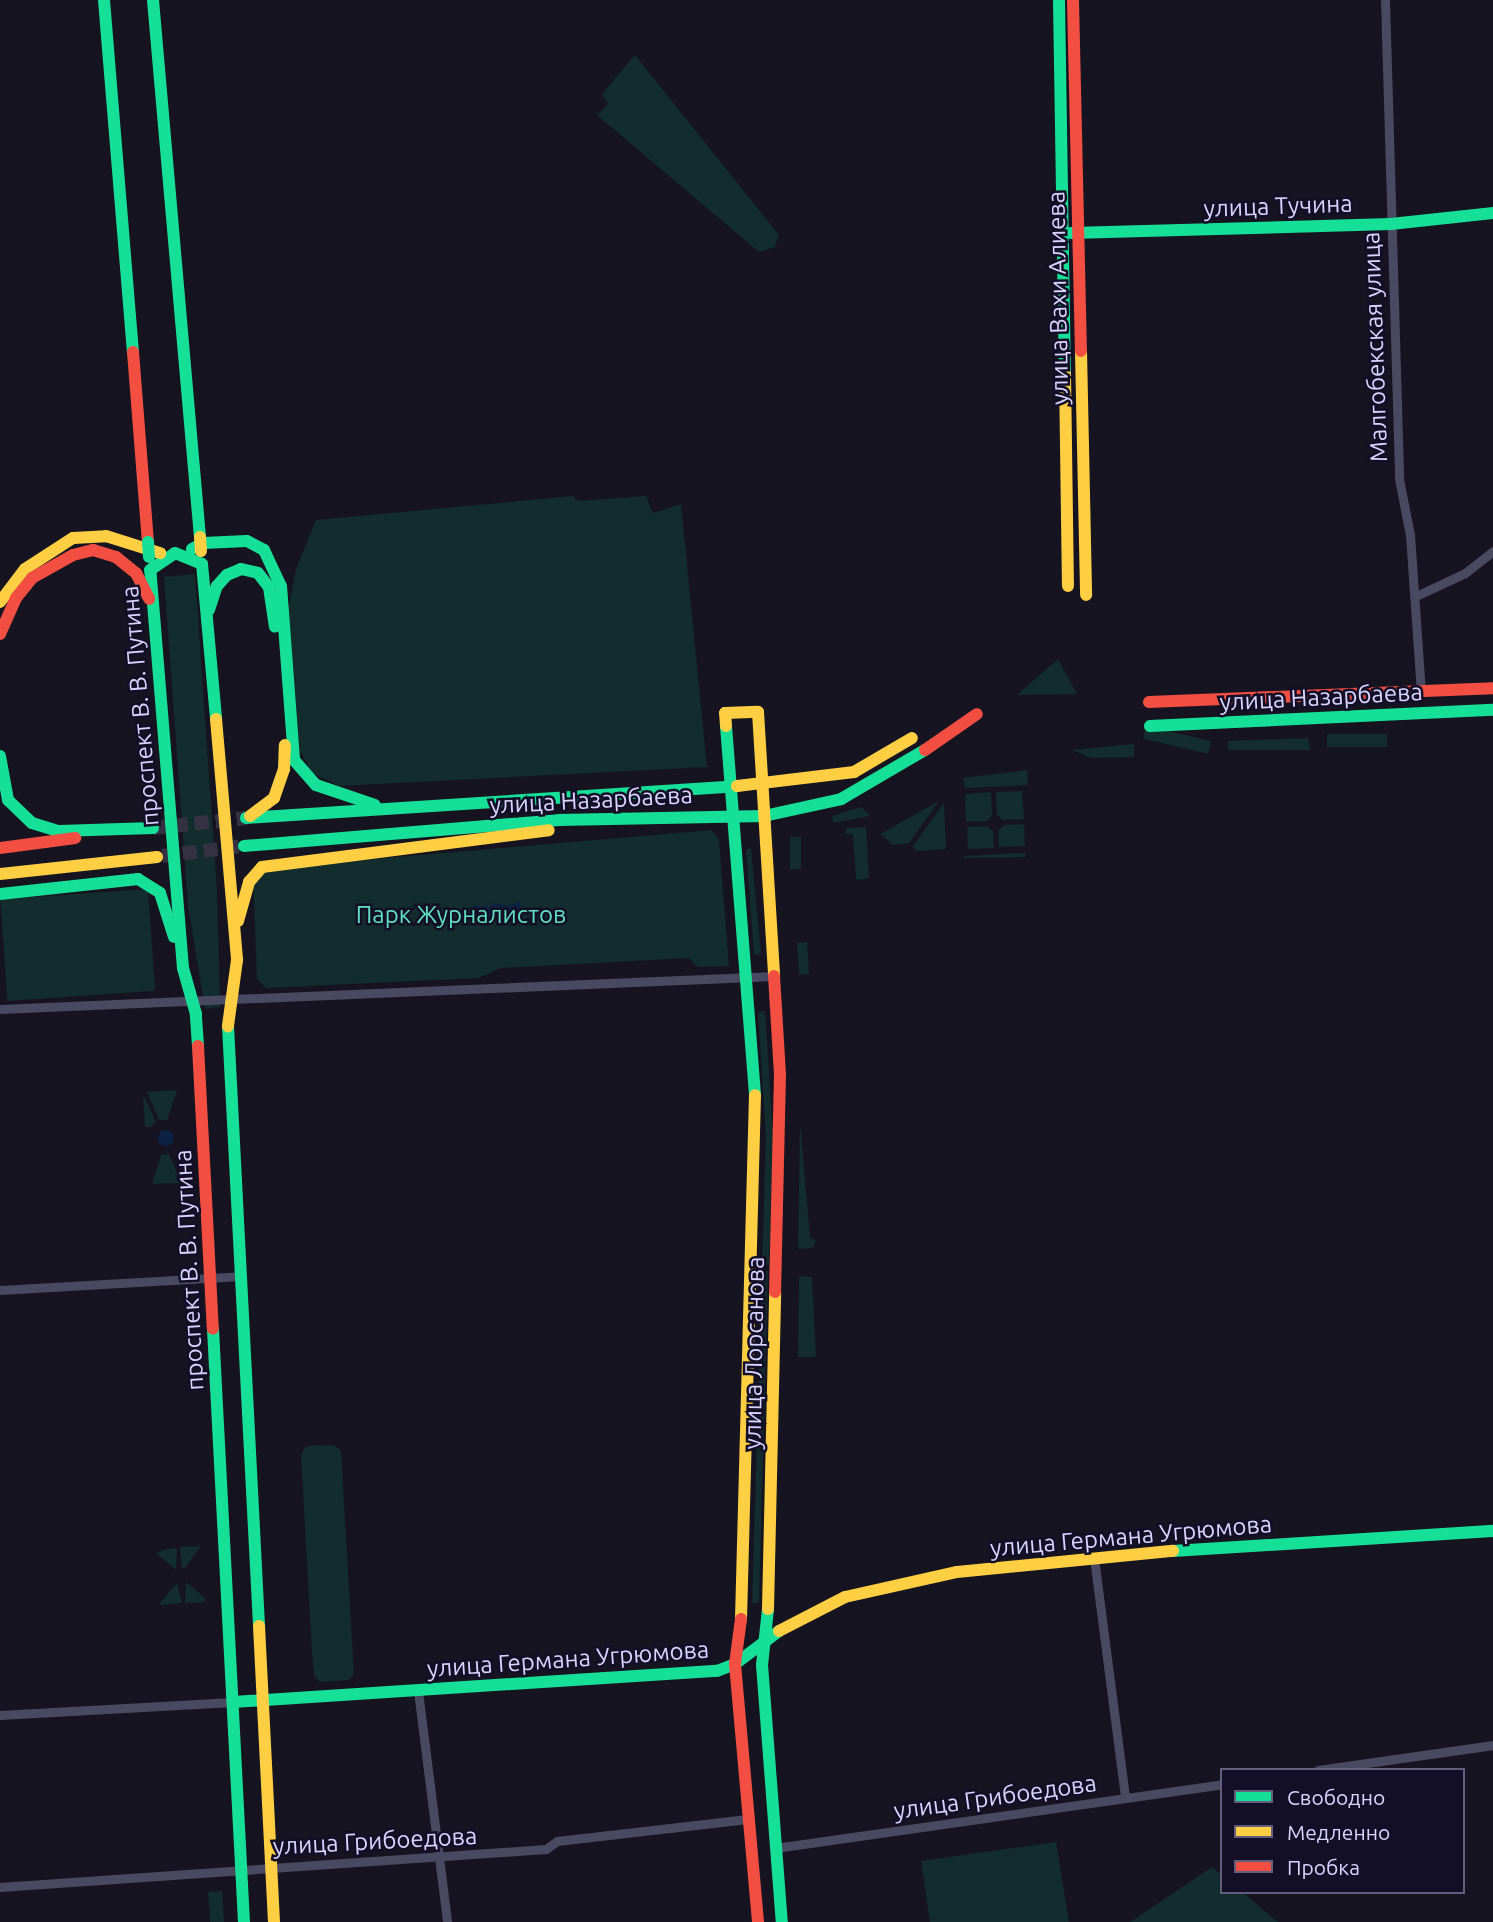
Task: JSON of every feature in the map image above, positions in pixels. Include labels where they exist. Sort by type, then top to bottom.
[{"type":"main road","points":[[104,0],[150,570]]},
{"type":"main road","name":"проспект В. В. Путина","points":[[153,0],[237,960],[227,1012],[274,1922]]},
{"type":"main road","name":"улица Вахи Алиева","points":[[1059,0],[1068,586]]},
{"type":"main road","name":"улица Вахи Алиева","points":[[1073,0],[1086,595]]},
{"type":"main road","name":"улица Тучина","points":[[1064,233],[1391,224],[1493,213]]},
{"type":"main road","points":[[0,602],[25,569],[55,546],[73,538],[106,536],[167,556],[202,558]]},
{"type":"main road","points":[[182,555],[203,543],[247,541],[264,550],[281,586],[294,760],[316,785],[386,808]]},
{"type":"main road","points":[[0,634],[16,598],[32,579],[58,562],[93,550],[116,557],[136,573],[153,608]]},
{"type":"main road","name":"проспект В. В. Путина","points":[[167,556],[150,570],[183,968],[192,999],[211,1278],[244,1922]]},
{"type":"main road","name":"улица Назарбаева","points":[[207,617],[217,586],[227,575],[241,569],[258,573],[269,587],[284,769],[274,798],[246,818],[763,785],[855,772],[912,738]]},
{"type":"main road","name":"улица Назарбаева","points":[[1149,702],[1493,688]]},
{"type":"main road","name":"улица Назарбаева","points":[[1150,726],[1493,710]]},
{"type":"main road","name":"улица Лорсанова","points":[[758,1922],[736,1664],[741,1625],[757,1137],[748,977],[725,713],[758,712],[781,1144],[767,1638],[762,1665],[782,1922]]},
{"type":"main road","name":"улица Назарбаева","points":[[244,846],[583,819],[734,814],[764,816],[841,799],[925,750],[977,714]]},
{"type":"main road","points":[[0,756],[8,800],[32,823],[60,831],[153,828],[0,848]]},
{"type":"main road","points":[[235,936],[249,882],[262,867],[554,830],[583,819]]},
{"type":"main road","points":[[0,874],[157,857]]},
{"type":"main road","points":[[0,894],[138,879],[160,893],[183,968]]},
{"type":"main road","name":"улица Германа Угрюмова","points":[[233,1702],[717,1671],[736,1664],[767,1638],[845,1597],[891,1584],[1094,1558],[1493,1531]]},
{"type":"street","name":"Малгобекская улица","points":[[1385,0],[1399,480],[1416,596],[1421,691]]},
{"type":"street","points":[[1416,596],[1465,573],[1493,551]]},
{"type":"street","points":[[0,1009],[230,996],[774,976]]},
{"type":"street","points":[[0,1290],[240,1276]]},
{"type":"street","points":[[1094,1558],[1125,1798]]},
{"type":"street","points":[[418,1691],[447,1922]]},
{"type":"street","name":"улица Германа Угрюмова","points":[[0,1716],[233,1702]]},
{"type":"street","points":[[1332,1768],[1493,1745]]},
{"type":"street","name":"улица Грибоедова","points":[[775,1848],[1220,1784]]},
{"type":"street","name":"улица Грибоедова","points":[[0,1887],[241,1867],[440,1858],[546,1849],[557,1841],[748,1819]]},
{"type":"green space","points":[[635,55],[779,235],[775,247],[759,252],[597,115],[608,104],[602,94]]},
{"type":"green space","points":[[573,496],[578,501],[646,496],[653,513],[681,504],[707,767],[339,786],[312,773],[300,751],[288,610],[296,569],[316,520]]},
{"type":"green space","points":[[195,574],[217,890],[220,1007],[205,1009],[188,906],[164,577]]},
{"type":"green space","points":[[1058,659],[1077,694],[1017,695]]},
{"type":"green space","points":[[1146,726],[1211,741],[1208,754],[1143,739]]},
{"type":"green space","points":[[1327,734],[1387,734],[1387,747],[1327,747]]},
{"type":"green space","points":[[1308,738],[1310,750],[1228,750],[1228,741]]},
{"type":"green space","points":[[1134,744],[1134,757],[1091,758],[1072,750]]},
{"type":"green space","points":[[1027,770],[1028,785],[965,788],[963,778]]},
{"type":"green space","points":[[1022,791],[1024,819],[1003,820],[997,815],[996,792]]},
{"type":"green space","points":[[991,792],[992,815],[987,821],[966,822],[965,794]]},
{"type":"green space","points":[[939,801],[909,843],[893,845],[880,834]]},
{"type":"green space","points":[[944,803],[946,849],[916,851],[913,846]]},
{"type":"green space","points":[[861,807],[870,816],[833,823],[832,816]]},
{"type":"green space","points":[[1024,824],[1025,846],[999,847],[998,831],[1004,825]]},
{"type":"green space","points":[[987,826],[993,831],[994,848],[968,849],[967,827]]},
{"type":"green space","points":[[866,827],[869,878],[856,880],[853,834],[846,834],[846,828]]},
{"type":"green space","name":"Парк Журналистов","points":[[712,830],[719,840],[729,966],[698,967],[689,958],[501,968],[479,978],[266,988],[257,979],[253,878],[258,873],[293,866]]},
{"type":"green space","points":[[790,837],[801,837],[801,869],[790,869]]},
{"type":"green space","points":[[751,848],[761,953],[759,955],[754,954],[746,850]]},
{"type":"green space","points":[[1025,853],[1026,857],[964,858],[964,856]]},
{"type":"green space","points":[[148,889],[155,991],[7,1001],[0,899]]},
{"type":"green space","points":[[807,942],[809,974],[799,975],[797,943]]},
{"type":"green space","points":[[765,1011],[773,1136],[769,1265],[762,1265],[766,1136],[758,1012]]},
{"type":"green space","points":[[177,1090],[167,1120],[159,1120],[147,1092]]},
{"type":"green space","points":[[143,1094],[156,1122],[150,1127],[145,1127]]},
{"type":"green space","points":[[800,1122],[810,1237],[816,1241],[812,1248],[798,1249]]},
{"type":"green space","points":[[169,1154],[181,1183],[152,1184],[161,1155]]},
{"type":"green space","points":[[762,1271],[768,1271],[759,1603],[752,1603]]},
{"type":"green space","points":[[799,1276],[812,1277],[816,1357],[798,1357]]},
{"type":"green space","points":[[334,1445],[341,1451],[354,1674],[348,1680],[320,1682],[314,1676],[312,1652],[301,1454],[307,1446]]},
{"type":"green space","points":[[201,1546],[185,1568],[182,1568],[180,1547]]},
{"type":"green space","points":[[177,1548],[176,1570],[156,1553]]},
{"type":"green space","points":[[186,1582],[205,1598],[205,1602],[185,1603]]},
{"type":"green space","points":[[177,1583],[182,1603],[160,1605],[160,1603]]},
{"type":"green space","points":[[1056,1842],[1069,1922],[930,1922],[921,1861]]},
{"type":"green space","points":[[1212,1867],[1220,1873],[1220,1894],[1244,1894],[1278,1922],[1130,1922]]},
{"type":"green space","points":[[222,1891],[224,1922],[210,1922],[208,1892]]},
{"type":"water","points":[[520,901],[521,914],[475,917],[474,905],[491,907],[491,903],[509,906]]},
{"type":"water","points":[[163,1130],[169,1130],[174,1138],[172,1144],[163,1146],[158,1141],[158,1135]]},
{"type":"tunnel","points":[[153,828],[246,818]]},
{"type":"tunnel","points":[[162,856],[244,846]]},
{"type":"traffic: fast","points":[[104,0],[133,352]]},
{"type":"traffic: fast","points":[[153,0],[200,537]]},
{"type":"traffic: fast","points":[[1059,0],[1065,374]]},
{"type":"traffic: fast","points":[[1071,233],[1391,224],[1493,213]]},
{"type":"traffic: fast","points":[[192,549],[203,543],[247,541],[264,550],[281,586],[294,760],[316,785],[375,805]]},
{"type":"traffic: fast","points":[[148,542],[149,557]]},
{"type":"traffic: fast","points":[[198,1046],[196,1014],[183,968],[150,570],[175,553],[202,564],[216,719]]},
{"type":"traffic: fast","points":[[209,610],[217,586],[227,575],[241,569],[258,573],[269,587],[275,627]]},
{"type":"traffic: fast","points":[[1150,726],[1493,710]]},
{"type":"traffic: fast","points":[[726,726],[755,1095]]},
{"type":"traffic: fast","points":[[244,846],[559,820],[764,816],[841,799],[925,750]]},
{"type":"traffic: fast","points":[[0,756],[8,800],[32,823],[59,831],[153,828]]},
{"type":"traffic: fast","points":[[246,818],[737,786]]},
{"type":"traffic: fast","points":[[0,894],[138,879],[160,893],[174,937]]},
{"type":"traffic: fast","points":[[228,1026],[259,1626]]},
{"type":"traffic: fast","points":[[213,1329],[244,1922]]},
{"type":"traffic: fast","points":[[1173,1551],[1493,1531]]},
{"type":"traffic: fast","points":[[768,1609],[762,1665],[782,1922]]},
{"type":"traffic: fast","points":[[233,1702],[717,1671],[735,1664],[779,1631]]},
{"type":"traffic: slow","points":[[1081,351],[1086,595]]},
{"type":"traffic: slow","points":[[1065,374],[1068,586]]},
{"type":"traffic: slow","points":[[0,602],[25,569],[73,538],[106,536],[160,553]]},
{"type":"traffic: slow","points":[[200,537],[201,551]]},
{"type":"traffic: slow","points":[[726,726],[725,713],[758,712],[774,976]]},
{"type":"traffic: slow","points":[[216,719],[237,960],[228,1026]]},
{"type":"traffic: slow","points":[[737,786],[854,772],[912,738]]},
{"type":"traffic: slow","points":[[250,816],[274,798],[284,769],[285,745]]},
{"type":"traffic: slow","points":[[238,921],[249,882],[262,867],[549,830]]},
{"type":"traffic: slow","points":[[0,874],[157,857]]},
{"type":"traffic: slow","points":[[741,1619],[755,1095]]},
{"type":"traffic: slow","points":[[768,1609],[775,1292]]},
{"type":"traffic: slow","points":[[779,1631],[845,1597],[957,1572],[1173,1551]]},
{"type":"traffic: slow","points":[[259,1626],[274,1922]]},
{"type":"traffic: jam","points":[[1073,0],[1081,351]]},
{"type":"traffic: jam","points":[[133,352],[148,542]]},
{"type":"traffic: jam","points":[[0,634],[16,598],[32,578],[73,555],[93,550],[116,557],[136,573],[149,599]]},
{"type":"traffic: jam","points":[[1149,702],[1493,688]]},
{"type":"traffic: jam","points":[[925,750],[977,714]]},
{"type":"traffic: jam","points":[[0,848],[75,838]]},
{"type":"traffic: jam","points":[[774,976],[780,1074],[775,1292]]},
{"type":"traffic: jam","points":[[198,1046],[213,1329]]},
{"type":"traffic: jam","points":[[741,1619],[735,1664],[758,1922]]}]
